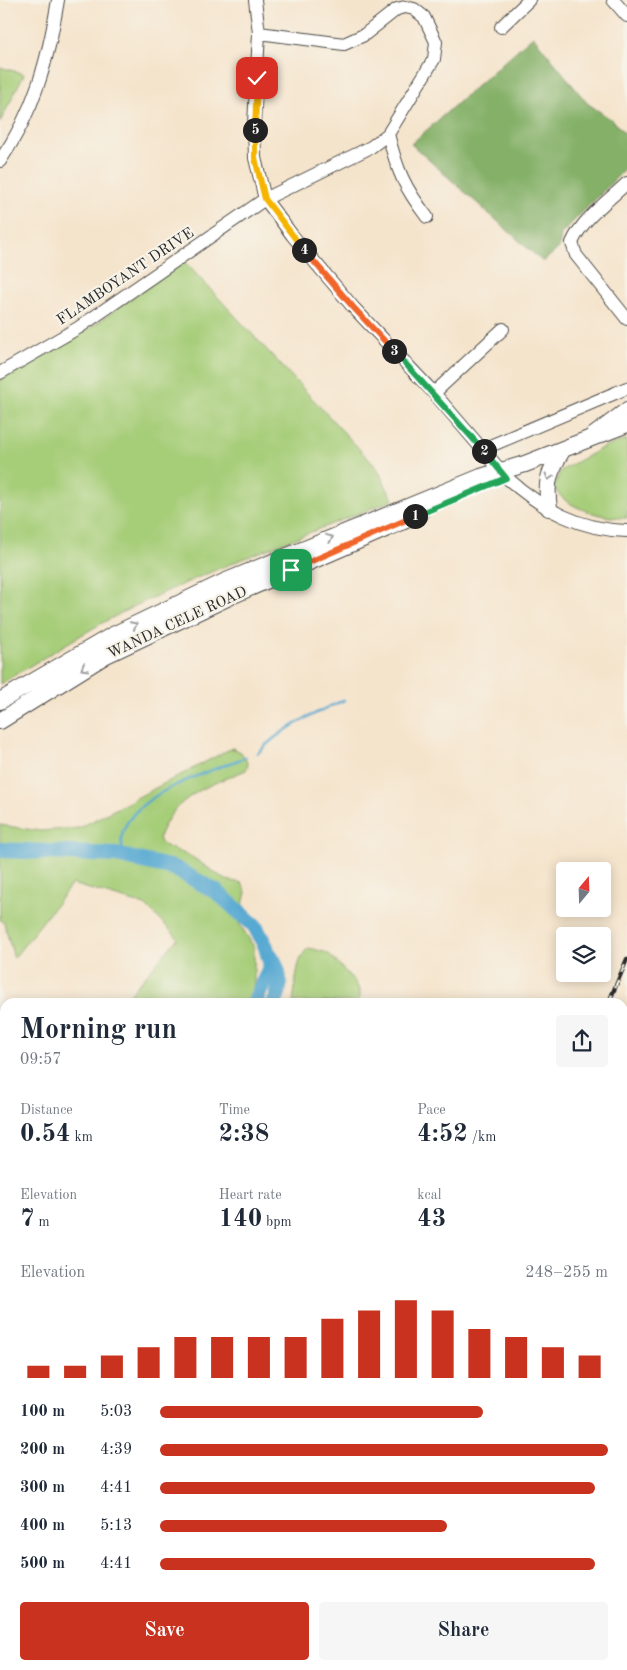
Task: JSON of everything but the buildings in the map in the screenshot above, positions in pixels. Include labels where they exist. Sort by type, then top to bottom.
[{"type":"main road","name":"WANDA CELE ROAD","points":[[0,721],[76,672],[150,634],[525,464],[627,424]]},
{"type":"main road","points":[[549,508],[546,483],[563,449]]},
{"type":"main road","name":"WANDA CELE ROAD","points":[[0,701],[113,635],[216,586],[503,474]]},
{"type":"street","points":[[0,161],[22,124],[38,89],[49,53],[58,0]]},
{"type":"street","points":[[255,0],[259,33],[254,124],[255,158],[265,199],[292,235],[353,307],[434,393],[503,474],[549,508],[573,522],[603,531],[627,531]]},
{"type":"street","points":[[501,27],[529,0]]},
{"type":"street","points":[[613,0],[627,16]]},
{"type":"street","points":[[259,33],[344,44],[364,35],[396,9],[405,7],[414,9],[424,16],[436,42],[434,59],[388,134],[399,175],[407,191],[427,218]]},
{"type":"street","name":"FLAMBOYANT DRIVE","points":[[0,374],[78,328],[265,199],[339,164],[371,147],[388,134]]},
{"type":"street","points":[[625,312],[576,255],[572,243],[576,235],[627,183]]},
{"type":"street","points":[[434,393],[503,329]]},
{"type":"street","points":[[483,449],[627,388]]},
{"type":"street","points":[[586,440],[627,408]]},
{"type":"green space","points":[[533,36],[587,103],[612,120],[627,135],[627,167],[561,234],[559,248],[543,262],[411,144]]},
{"type":"green space","points":[[0,67],[24,74],[0,122]]},
{"type":"green space","points":[[184,261],[377,468],[393,500],[233,563],[139,604],[86,632],[0,684],[0,380],[73,340]]},
{"type":"green space","points":[[627,439],[627,518],[608,517],[586,511],[566,501],[559,494],[554,487],[560,471],[602,448]]},
{"type":"green space","points":[[232,748],[241,752],[248,764],[246,770],[194,794],[174,811],[159,837],[161,843],[192,857],[226,880],[242,883],[246,892],[239,923],[254,947],[254,982],[252,998],[126,998],[178,938],[145,905],[72,884],[14,958],[4,923],[0,920],[0,825],[40,831],[79,828]]},
{"type":"green space","points":[[309,948],[328,953],[356,983],[360,992],[360,998],[294,998],[297,973],[304,952]]},
{"type":"waterway","points":[[258,753],[287,729],[344,700]]},
{"type":"waterway","points":[[125,857],[122,844],[123,831],[131,817],[143,805],[159,794],[195,776],[246,757]]},
{"type":"waterway","points":[[0,850],[116,855],[174,868],[217,892],[255,926],[266,947],[271,965],[257,998]]},
{"type":"waterway","points":[[270,955],[276,966],[279,978],[279,990],[276,998]]},
{"type":"railway","points":[[611,998],[627,959]]},
{"type":"route","points":[[257,78],[254,124],[255,158],[265,199],[292,235],[353,307],[434,393],[506,478],[291,570]]}]
